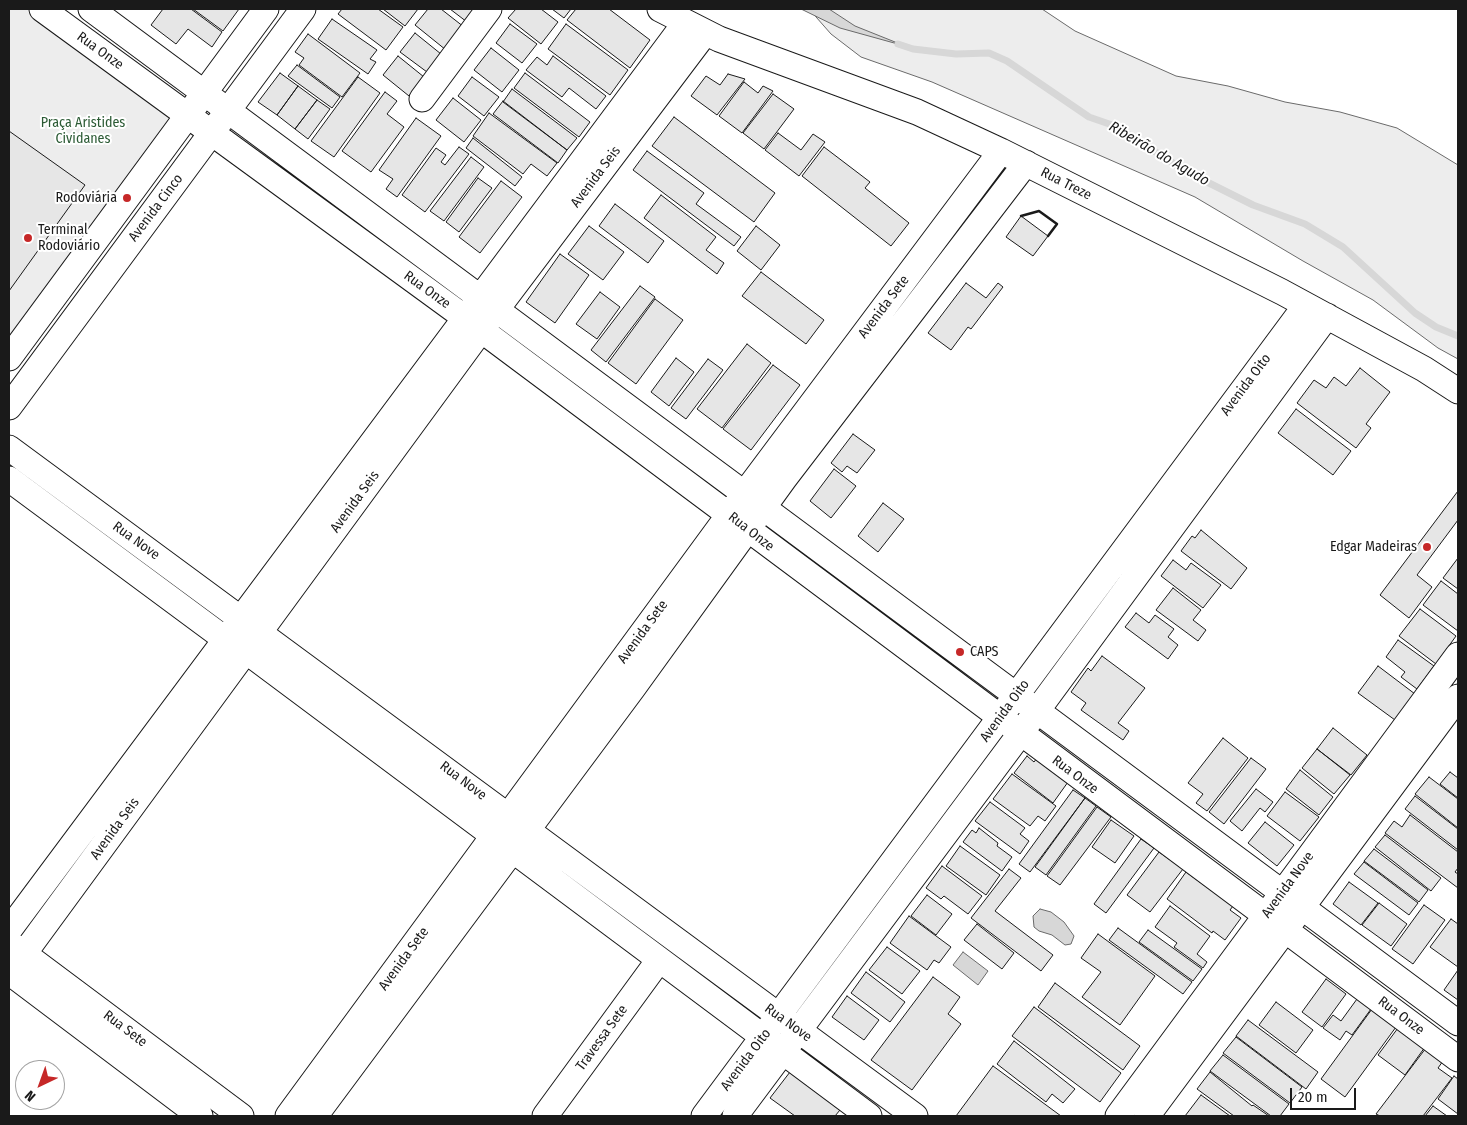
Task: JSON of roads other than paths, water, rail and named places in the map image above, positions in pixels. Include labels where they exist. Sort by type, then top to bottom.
[{"type":"street","name":"Rua Onze","points":[[42,9],[473,324],[1458,1059]]},
{"type":"street","name":"Rua Onze","points":[[91,9],[1017,694],[1458,1023]]},
{"type":"street","name":"Avenida Cinco","points":[[9,358],[266,9]]},
{"type":"street","name":"Avenida Cinco","points":[[9,408],[303,9]]},
{"type":"street","points":[[422,99],[489,9]]},
{"type":"street","name":"Rua Treze","points":[[660,9],[695,28],[917,112],[1002,151],[1316,311],[1458,390]]},
{"type":"street","name":"Avenida Seis","points":[[9,930],[225,639],[250,624],[695,28]]},
{"type":"street","name":"Avenida Sete","points":[[315,1116],[518,822],[754,500],[1002,151]]},
{"type":"street","name":"Avenida Sete","points":[[754,500],[1026,163]]},
{"type":"street","name":"Avenida Oito","points":[[704,1116],[1017,694],[1316,311]]},
{"type":"street","name":"Avenida Oito","points":[[735,1116],[800,1032],[1020,734],[1316,311]]},
{"type":"street","name":"Rua Nove","points":[[9,448],[915,1116]]},
{"type":"street","name":"Rua Nove","points":[[9,479],[225,639],[246,651],[869,1116]]},
{"type":"street","name":"Avenida Seis","points":[[12,963],[99,850],[246,651],[250,624]]},
{"type":"street","name":"Avenida Nove","points":[[1147,1116],[1275,923],[1458,655]]},
{"type":"street","name":"Avenida Nove","points":[[1292,899],[1458,697]]},
{"type":"street","points":[[375,748],[392,729]]},
{"type":"street","points":[[142,751],[162,765]]},
{"type":"street","points":[[79,835],[99,850]]},
{"type":"street","name":"Avenida Sete","points":[[288,1116],[503,844]]},
{"type":"street","name":"Avenida Nove","points":[[1118,1116],[1275,923]]},
{"type":"street","name":"Travessa Sete","points":[[545,1116],[659,960]]},
{"type":"street","name":"Rua Sete","points":[[12,963],[136,1037],[241,1116]]},
{"type":"street","name":"Rua Sete","points":[[12,963],[120,1056],[200,1116]]},
{"type":"street","points":[[120,1056],[136,1037]]},
{"type":"waterway","name":"Ribeirão do Agudo","points":[[898,44],[913,49],[956,54],[989,53],[1007,61],[1089,117],[1115,126],[1187,172],[1253,205],[1305,224],[1343,247],[1415,313],[1436,327],[1458,336]]},
{"type":"place","name":"Rodoviária","points":[[127,198]]},
{"type":"place","name":"Terminal Rodoviário","points":[[28,238]]},
{"type":"place","name":"Edgar Madeiras","points":[[1427,547]]},
{"type":"place","name":"CAPS","points":[[960,652]]},
{"type":"park label","name":"Praça Aristides Cividanes","points":[[83,132]]}]
